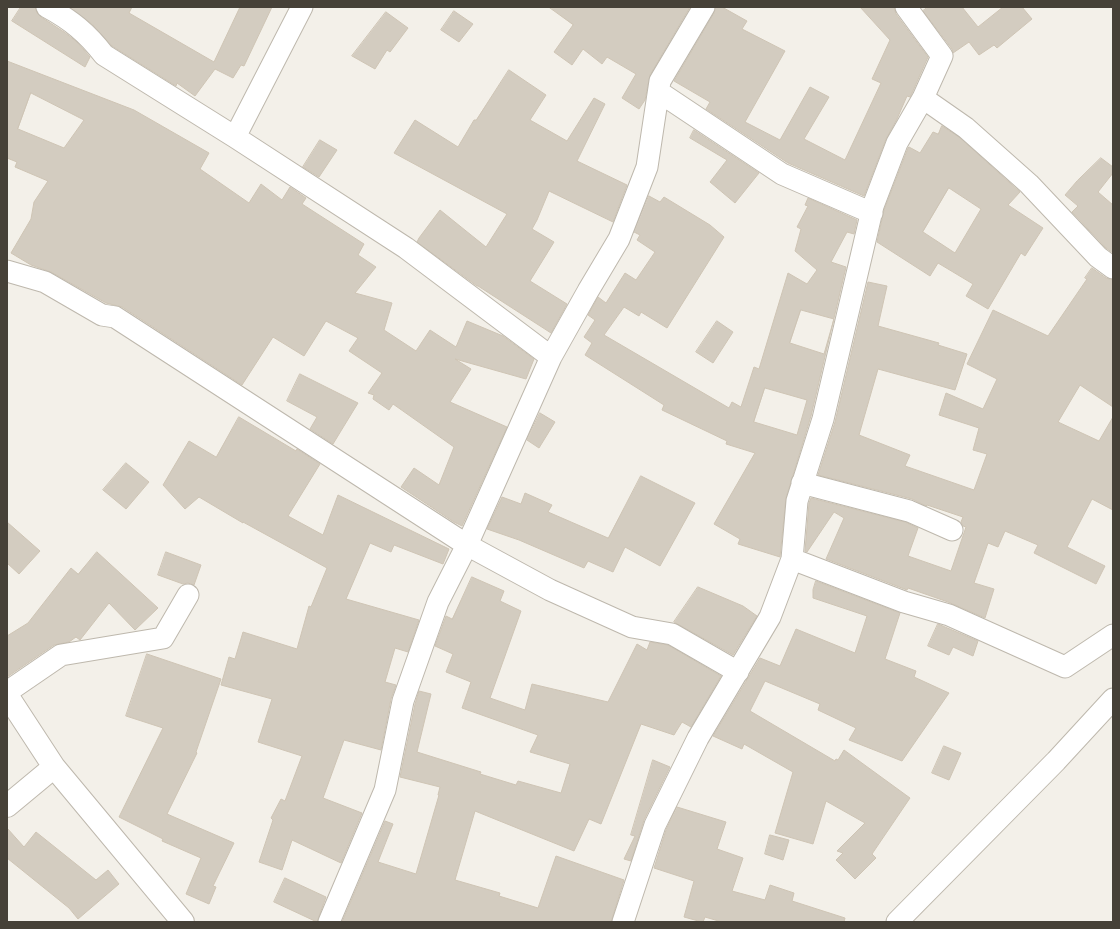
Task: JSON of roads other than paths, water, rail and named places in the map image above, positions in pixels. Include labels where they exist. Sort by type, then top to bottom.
[{"type":"street","points":[[47,7],[68,19],[91,38],[104,55],[235,137],[406,248],[550,357]]},
{"type":"street","points":[[235,137],[302,7]]},
{"type":"street","points":[[329,922],[385,790],[403,701],[438,602],[467,545],[550,357],[619,239],[647,167],[660,81],[704,7]]},
{"type":"street","points":[[623,922],[655,825],[698,738],[770,617],[792,559],[797,501],[823,419],[872,213],[897,143],[922,98],[942,56],[906,7]]},
{"type":"street","points":[[659,92],[782,174],[872,213]]},
{"type":"street","points":[[922,98],[966,128],[1029,184],[1098,257],[1113,268]]},
{"type":"street","points":[[7,271],[44,282],[102,315],[115,317],[467,545],[550,590],[632,627],[672,634],[738,672]]},
{"type":"street","points":[[802,483],[908,511],[952,530]]},
{"type":"street","points":[[792,559],[904,602],[949,615],[1065,668],[1113,635]]},
{"type":"street","points":[[7,692],[61,655],[163,638],[188,595]]},
{"type":"street","points":[[7,695],[54,767],[175,919]]},
{"type":"street","points":[[897,922],[1056,762],[1113,698]]},
{"type":"street","points":[[7,806],[54,767]]}]
